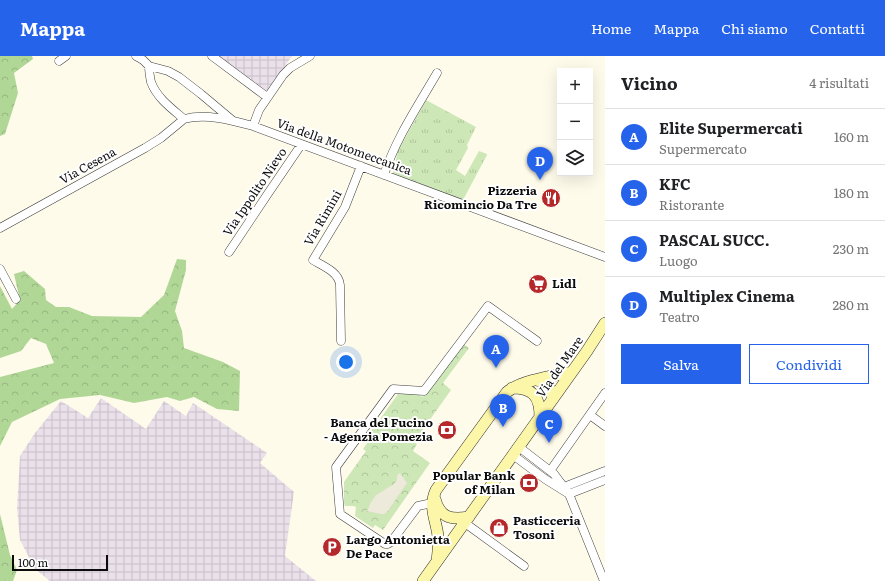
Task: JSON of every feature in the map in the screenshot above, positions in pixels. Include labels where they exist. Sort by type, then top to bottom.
[{"type":"main road","name":"Via del Mare","points":[[423,581],[587,351],[605,323]]},
{"type":"main road","points":[[437,561],[438,536],[433,499],[436,490],[507,392],[520,384],[572,372]]},
{"type":"main road","points":[[536,380],[547,384],[553,399]]},
{"type":"main road","points":[[512,388],[522,388],[532,393],[539,403],[540,416]]},
{"type":"main road","points":[[433,499],[438,507],[448,517],[466,520]]},
{"type":"main road","points":[[438,536],[446,538],[456,535]]},
{"type":"main road","points":[[438,536],[446,548]]},
{"type":"street","points":[[59,62],[66,56]]},
{"type":"street","name":"Via della Motomeccanica","points":[[136,56],[149,66],[179,77],[232,121]]},
{"type":"street","points":[[212,56],[267,97]]},
{"type":"street","points":[[253,126],[256,114],[285,73],[310,56]]},
{"type":"street","points":[[149,66],[152,83],[158,94],[165,103],[184,119]]},
{"type":"street","points":[[384,175],[395,147],[437,73]]},
{"type":"street","name":"Via della Motomeccanica","points":[[184,119],[205,117],[253,126],[605,257]]},
{"type":"street","name":"Via Cesena","points":[[0,228],[145,148],[161,138],[184,119]]},
{"type":"street","name":"Via Ippolito Nievo","points":[[229,252],[301,145]]},
{"type":"street","name":"Via Rimini","points":[[341,341],[339,280],[335,274],[313,260],[347,204],[361,166]]},
{"type":"street","points":[[0,269],[16,299]]},
{"type":"street","points":[[433,499],[418,506],[391,542],[385,544],[340,514],[336,467],[393,389],[424,391],[488,306],[537,341]]},
{"type":"street","points":[[550,471],[605,392]]},
{"type":"street","points":[[590,415],[605,426]]},
{"type":"street","points":[[516,451],[550,471],[557,477],[566,491],[604,581]]},
{"type":"street","points":[[516,451],[545,479],[566,491],[605,480]]},
{"type":"street","points":[[566,491],[605,471]]},
{"type":"street","points":[[466,520],[524,566]]},
{"type":"shaded area","points":[[216,56],[292,56],[266,92]]},
{"type":"shaded area","points":[[101,398],[146,429],[164,401],[186,416],[193,403],[267,453],[260,463],[294,492],[285,556],[316,581],[50,581],[35,569],[20,540],[17,508],[20,456],[35,433],[61,401],[88,418]]},
{"type":"shaded area","points":[[400,473],[407,483],[387,512],[381,514],[367,511],[376,495],[394,484],[397,480],[397,475]]},
{"type":"green space","points":[[0,56],[32,56],[33,59],[14,73],[18,93],[5,134],[0,136]]},
{"type":"green space","points":[[426,100],[476,127],[467,145],[468,148],[456,170],[465,176],[479,151],[487,154],[463,200],[393,173],[398,151]]},
{"type":"green space","points":[[177,259],[186,260],[186,270],[175,311],[182,331],[184,348],[223,362],[240,371],[239,411],[217,409],[194,397],[180,401],[167,397],[134,403],[100,395],[60,399],[12,422],[0,446],[0,377],[54,363],[46,344],[31,338],[21,351],[0,358],[0,286],[12,309],[20,300],[14,274],[24,271],[45,289],[46,300],[56,307],[69,307],[92,316],[141,317],[164,295]]},
{"type":"green space","points":[[462,343],[469,348],[443,383],[451,390],[414,442],[417,444],[413,451],[430,463],[383,530],[375,525],[373,528],[355,516],[356,507],[345,506],[344,482],[366,451],[363,449],[368,442],[365,440],[398,394],[411,393],[423,397]]},
{"type":"green space","points":[[0,514],[10,555],[17,570],[13,581],[0,581]]},
{"type":"place","name":"Multiplex Cinema","points":[[540,180]]},
{"type":"place","name":"Pizzeria Ricomincio Da Tre","points":[[551,198]]},
{"type":"place","name":"Lidl","points":[[538,284]]},
{"type":"place","name":"Elite Supermercati","points":[[496,368]]},
{"type":"place","name":"KFC","points":[[503,427]]},
{"type":"place","name":"Banca del Fucino - Agenzia Pomezia","points":[[447,430]]},
{"type":"place","name":"PASCAL SUCC.","points":[[549,443]]},
{"type":"place","name":"Popular Bank of Milan","points":[[529,483]]},
{"type":"place","name":"Pasticceria Tosoni","points":[[499,528]]},
{"type":"place","name":"Largo Antonietta De Pace","points":[[332,547]]}]
